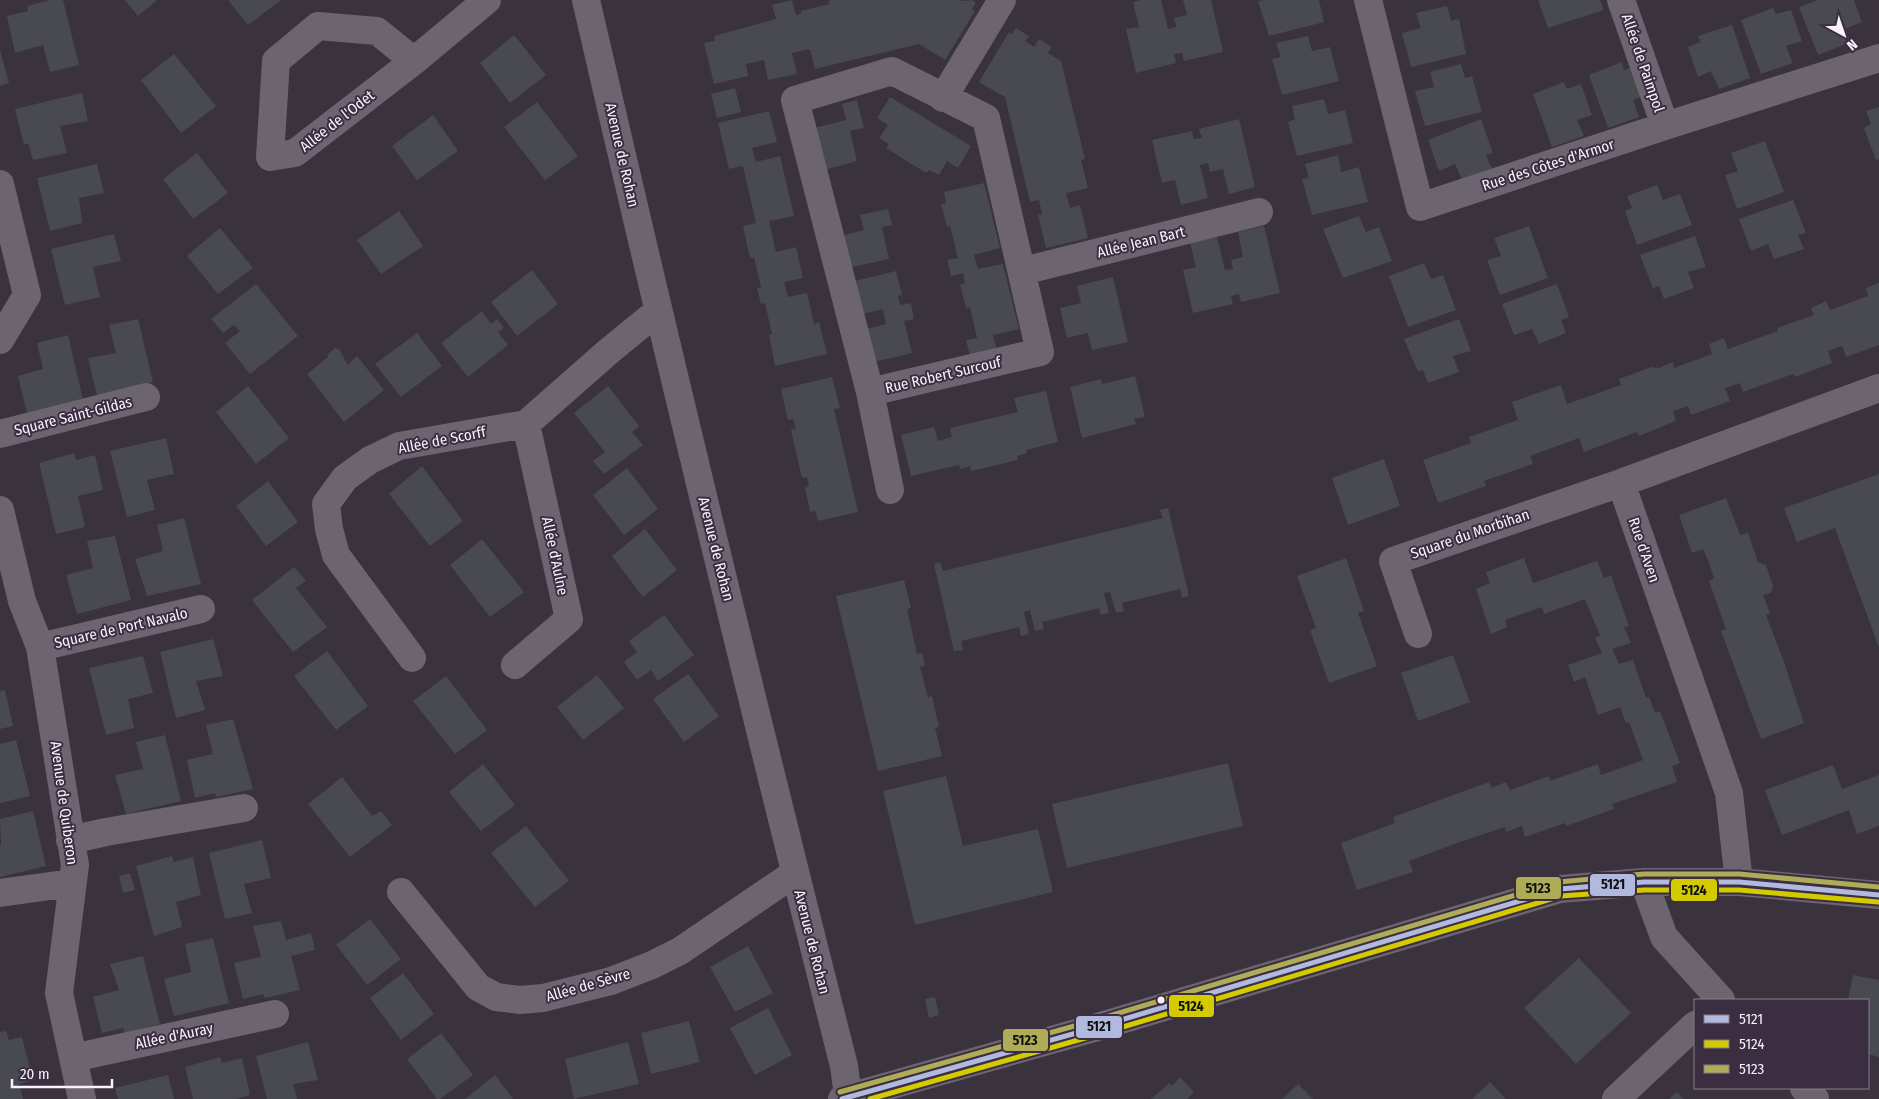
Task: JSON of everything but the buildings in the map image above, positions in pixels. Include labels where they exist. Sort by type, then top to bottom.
[{"type":"street","name":"Allée de l'Odet","points":[[414,61],[377,31],[318,26],[276,61],[270,157],[295,153],[414,61],[487,0]]},
{"type":"street","name":"Avenue de Rohan","points":[[586,0],[658,311],[844,1066],[845,1098]]},
{"type":"street","points":[[944,98],[1002,0]]},
{"type":"street","name":"Rue des Côtes d'Armor","points":[[1368,0],[1420,207],[1664,126],[1879,58]]},
{"type":"street","name":"Allée de Paimpol","points":[[1620,0],[1664,126]]},
{"type":"street","name":"Rue Robert Surcouf","points":[[892,71],[986,118],[1023,271],[1040,352],[870,392],[795,100],[892,71]]},
{"type":"street","points":[[0,184],[27,295],[0,340]]},
{"type":"street","name":"Allée Jean Bart","points":[[1023,271],[1259,212]]},
{"type":"street","points":[[526,424],[658,311]]},
{"type":"street","points":[[870,392],[890,490]]},
{"type":"street","points":[[1621,483],[1877,394]]},
{"type":"street","name":"Square Saint-Gildas","points":[[0,434],[146,397]]},
{"type":"street","name":"Allée de Scorff","points":[[412,658],[336,555],[329,529],[326,504],[346,478],[370,460],[399,446],[526,424]]},
{"type":"street","name":"Allée d'Aulne","points":[[515,665],[569,619],[526,424]]},
{"type":"street","name":"Square du Morbihan","points":[[1418,634],[1393,561],[1621,483]]},
{"type":"street","name":"Rue d'Aven","points":[[1621,483],[1729,793],[1739,882]]},
{"type":"street","name":"Avenue de Quiberon","points":[[0,510],[22,602],[40,647],[75,865],[59,992],[82,1099]]},
{"type":"street","name":"Square de Port Navalo","points":[[40,647],[201,610]]},
{"type":"street","points":[[70,840],[244,808]]},
{"type":"street","name":"Allée de Sèvre","points":[[401,892],[478,987],[496,997],[520,1000],[542,998],[611,980],[652,965],[680,951],[795,873]]},
{"type":"street","points":[[1644,882],[1664,937],[1721,999]]},
{"type":"street","points":[[845,1098],[1049,1041],[1560,889],[1644,882],[1739,882],[1879,894]]},
{"type":"street","points":[[0,893],[72,884]]},
{"type":"street","name":"Allée d'Auray","points":[[73,1058],[275,1014]]},
{"type":"street","points":[[1616,1099],[1694,1026]]},
{"type":"street","points":[[1805,1089],[1815,1099]]},
{"type":"transit line","name":"5123","points":[[840,1092],[1092,1021],[1559,882],[1644,874],[1739,874],[1879,887]]},
{"type":"transit line","name":"5121","points":[[842,1099],[1094,1028],[1560,889],[1644,882],[1739,882],[1879,895]]},
{"type":"transit line","name":"5124","points":[[870,1099],[1096,1035],[1561,896],[1644,890],[1739,890],[1878,902]]}]
